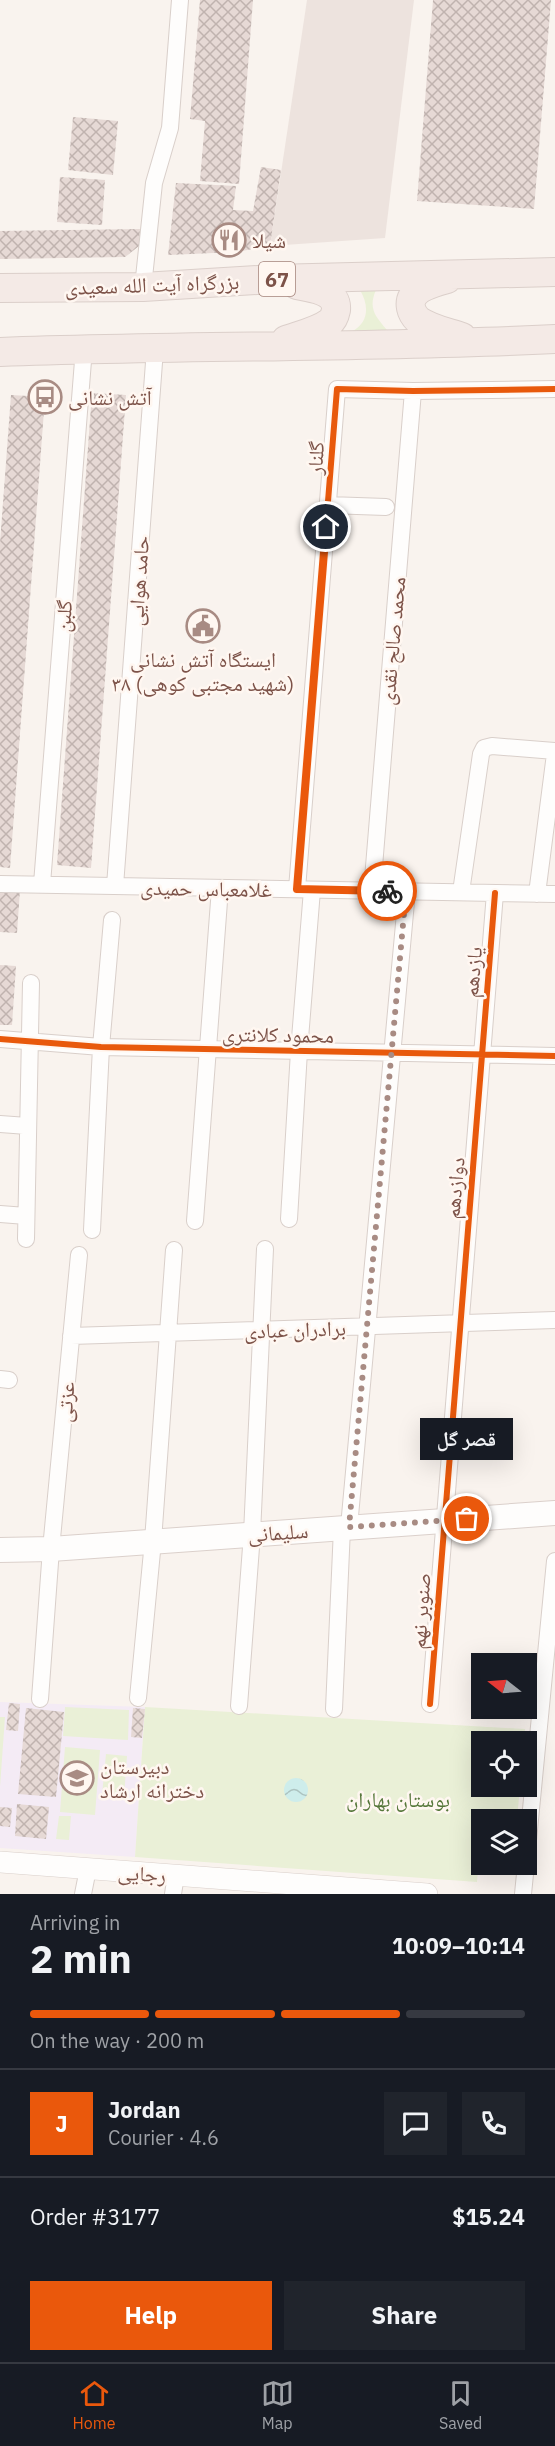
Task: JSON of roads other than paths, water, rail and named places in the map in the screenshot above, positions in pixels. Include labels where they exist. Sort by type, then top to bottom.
[{"type":"highway","name":"بزرگراه آیت الله سعیدی","points":[[0,288],[143,287],[273,279],[555,272]]},
{"type":"highway","points":[[466,273],[414,293],[411,309],[416,318],[429,326],[477,343]]},
{"type":"highway","points":[[264,348],[318,328],[331,321],[336,313],[332,297],[323,290],[273,279]]},
{"type":"highway","points":[[0,358],[84,348],[264,348],[555,339]]},
{"type":"main road","name":"سلیمانی","points":[[0,1551],[555,1513]]},
{"type":"street","points":[[143,287],[154,183],[170,128],[180,0]]},
{"type":"street","name":"گلبن","points":[[42,885],[84,348]]},
{"type":"street","name":"حامد هوایی","points":[[115,886],[155,349]]},
{"type":"street","name":"گلنار","points":[[289,1220],[299,1051],[305,889],[337,388],[413,392]]},
{"type":"street","points":[[413,392],[555,389]]},
{"type":"street","name":"محمد صالح نقدی","points":[[372,891],[413,392]]},
{"type":"street","points":[[328,505],[386,507]]},
{"type":"street","points":[[461,892],[481,754],[484,748],[492,746],[555,753],[537,894]]},
{"type":"street","name":"غلامعباس حمیدی","points":[[0,884],[555,894]]},
{"type":"street","points":[[195,1221],[220,888]]},
{"type":"street","points":[[334,1709],[346,1528],[367,1326],[406,891]]},
{"type":"street","name":"یازدهم","points":[[482,1055],[495,893]]},
{"type":"street","points":[[92,1230],[101,1047],[112,920]]},
{"type":"street","points":[[26,1239],[31,983]]},
{"type":"street","name":"محمود کلانتری","points":[[0,1038],[101,1047],[555,1056]]},
{"type":"street","name":"دوازدهم","points":[[443,1521],[482,1055]]},
{"type":"street","points":[[0,1124],[27,1126]]},
{"type":"street","points":[[0,1214],[26,1216]]},
{"type":"street","points":[[239,1706],[252,1534],[265,1249]]},
{"type":"street","points":[[138,1698],[153,1541],[174,1250]]},
{"type":"street","name":"عزتی","points":[[40,1699],[51,1549],[79,1255]]},
{"type":"street","name":"برادران عبادی","points":[[71,1336],[555,1320]]},
{"type":"street","name":"صنوبر نهم","points":[[430,1704],[443,1521]]},
{"type":"street","points":[[531,1809],[555,1561]]},
{"type":"street","name":"رجایی","points":[[0,1862],[88,1869],[175,1885],[427,1894]]},
{"type":"street","points":[[84,1894],[88,1869]]},
{"type":"street","points":[[523,1894],[525,1875]]},
{"type":"water","points":[[296,1778],[305,1781],[308,1790],[305,1799],[296,1802],[287,1799],[284,1790],[287,1781]]},
{"type":"place","name":"شیلا","points":[[229,240]]},
{"type":"place","name":"آتش نشانی","points":[[45,397]]},
{"type":"place","name":"ایستگاه آتش نشانی ۳۸ (شهید مجتبی کوهی)","points":[[203,626]]},
{"type":"place","name":"قصر گل","points":[[467,1519]]},
{"type":"place","name":"دبیرستان دخترانه ارشاد","points":[[77,1778]]},
{"type":"park label","name":"بوستان بهاران","points":[[398,1799]]}]
